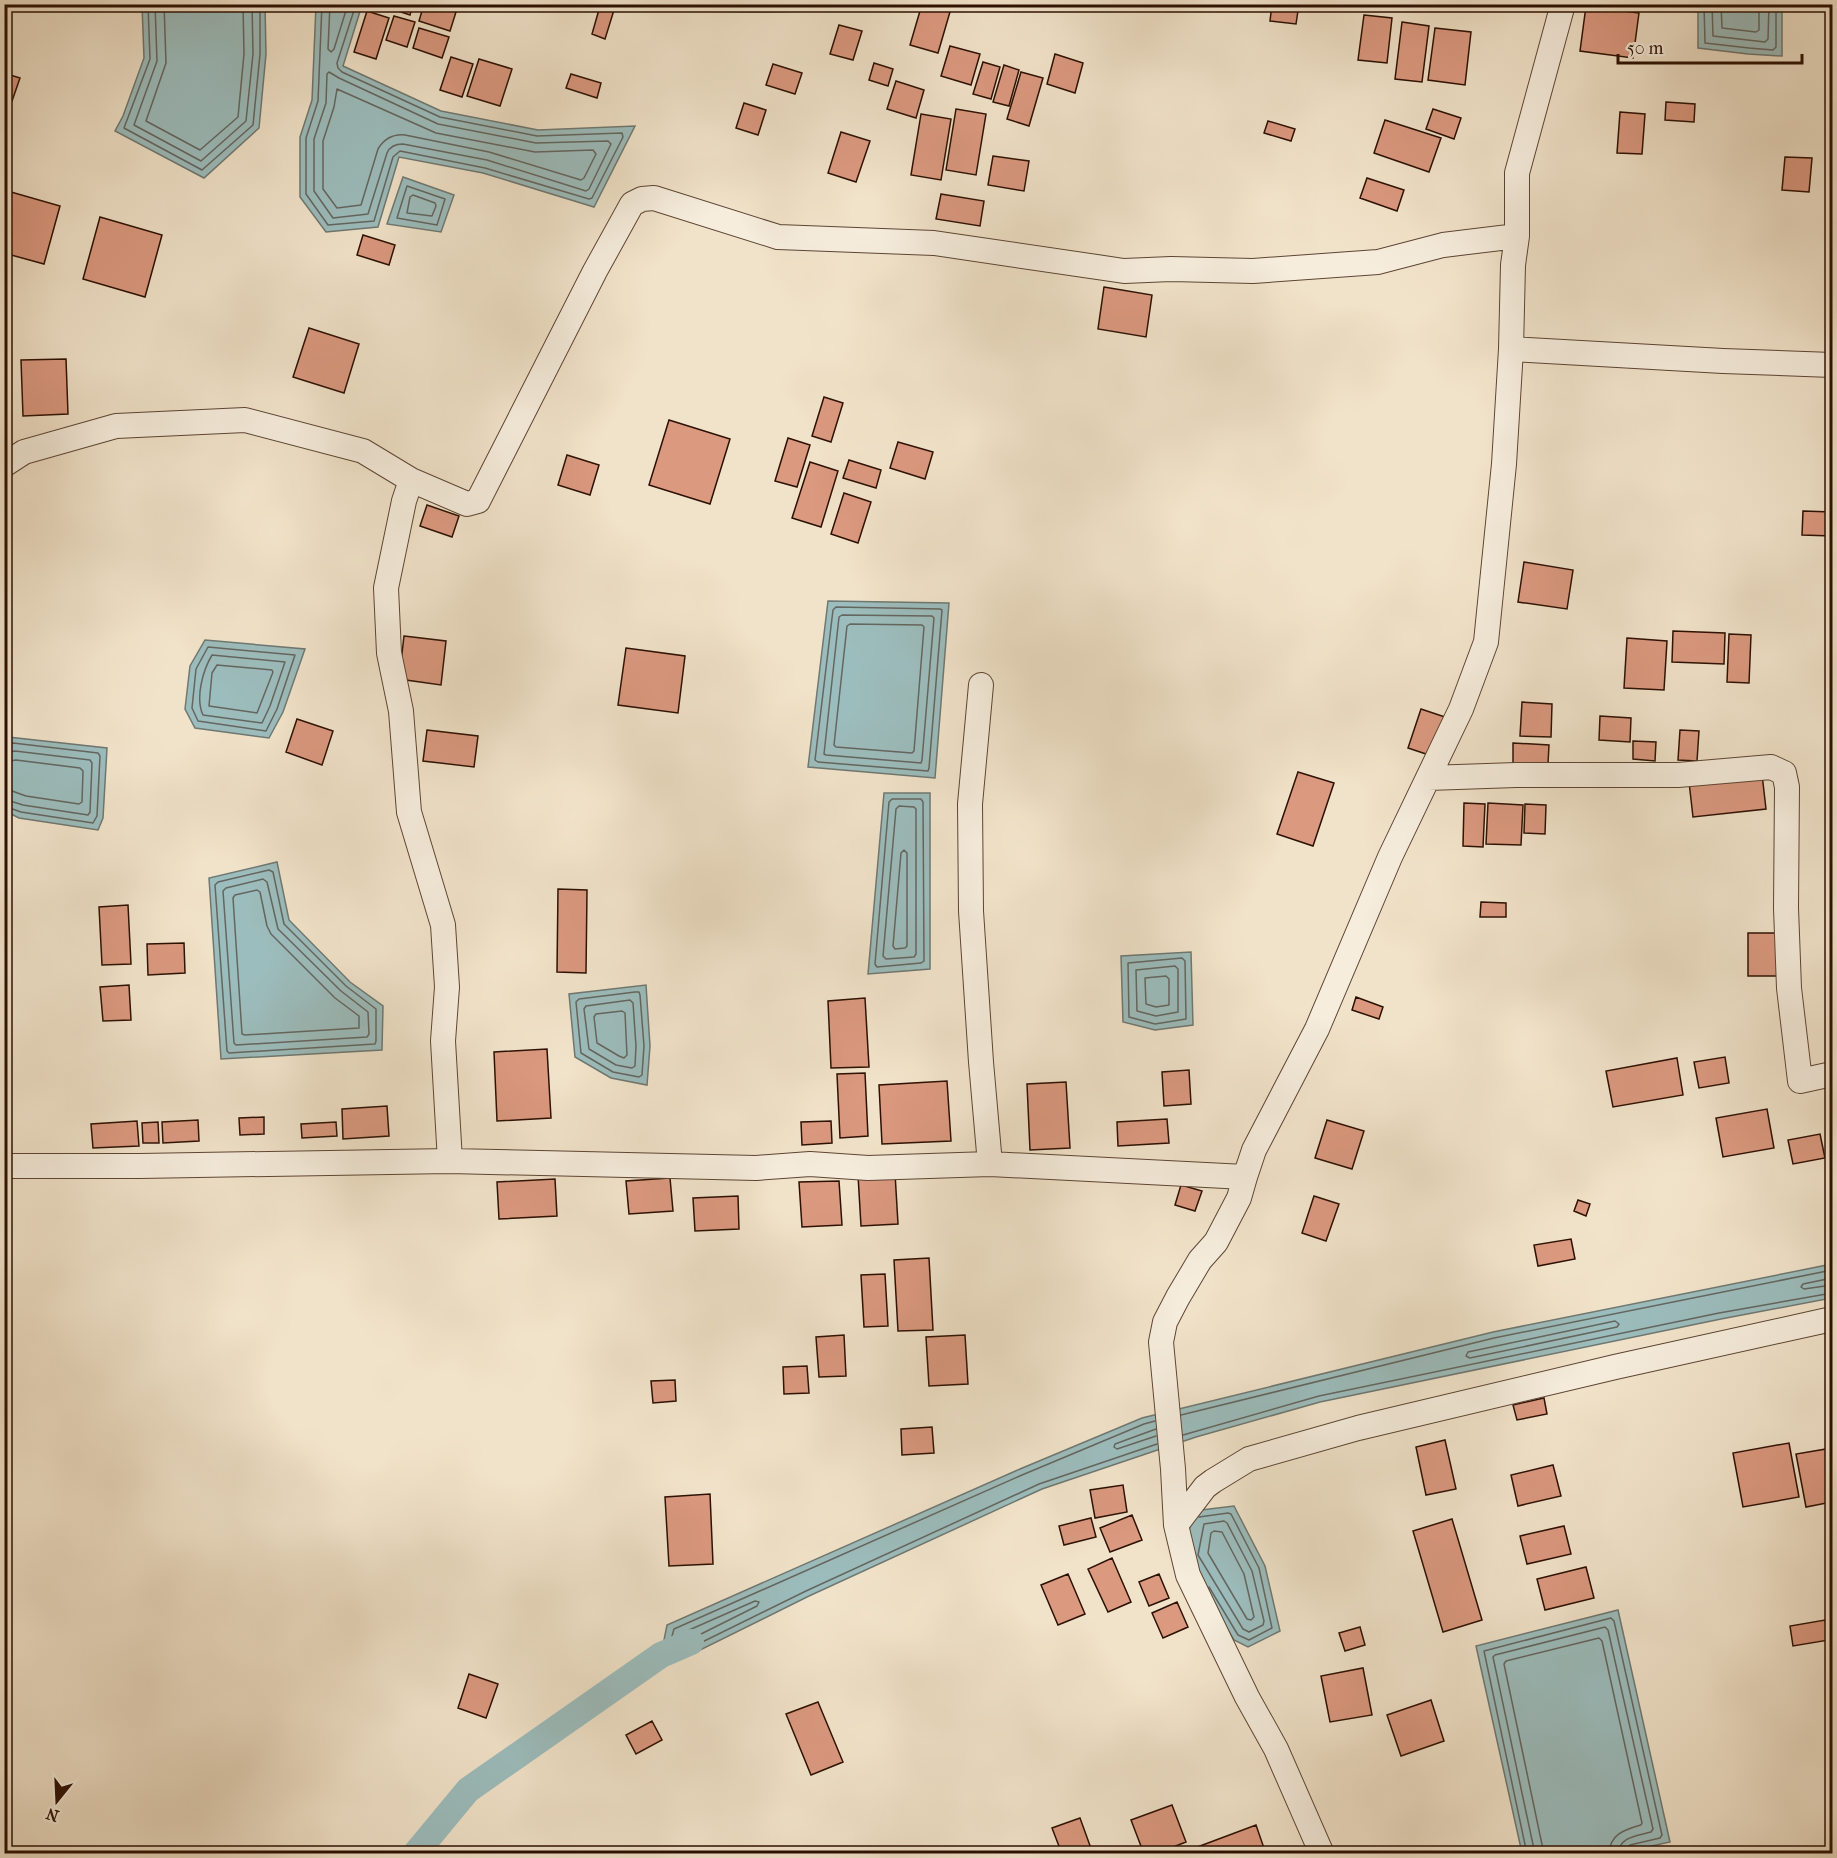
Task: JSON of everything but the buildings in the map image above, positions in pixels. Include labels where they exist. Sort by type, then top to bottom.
[{"type":"street","points":[[1322,1854],[1276,1749],[1247,1697],[1188,1575],[1176,1525],[1161,1342],[1165,1322],[1178,1297],[1200,1260],[1216,1242],[1239,1198],[1254,1150],[1317,1029],[1390,857],[1461,709],[1486,642],[1504,464],[1513,265],[1517,236],[1517,173],[1563,4]]},
{"type":"street","points":[[4,465],[24,452],[116,426],[245,420],[363,451],[411,480],[467,504],[478,501],[595,271],[632,204],[642,199],[654,198],[778,237],[934,243],[1124,271],[1171,269],[1253,271],[1378,262],[1443,245],[1517,236]]},
{"type":"street","points":[[1511,349],[1833,365]]},
{"type":"street","points":[[411,480],[404,501],[386,588],[389,653],[401,711],[409,812],[443,925],[447,987],[443,1041],[450,1161]]},
{"type":"street","points":[[981,685],[970,804],[971,911],[990,1164]]},
{"type":"street","points":[[1428,778],[1527,775],[1678,775],[1771,767],[1784,773],[1787,787],[1786,908],[1789,988],[1800,1081],[1833,1074]]},
{"type":"street","points":[[4,1166],[450,1161],[756,1168],[810,1164],[868,1168],[990,1164],[1245,1177]]},
{"type":"street","points":[[1176,1525],[1205,1487],[1249,1460],[1358,1428],[1604,1369],[1833,1319]]},
{"type":"water","points":[[142,5],[265,5],[266,54],[259,128],[204,178],[115,131],[123,116],[144,58]]},
{"type":"water","points":[[316,5],[362,5],[343,66],[441,111],[538,130],[635,126],[594,207],[483,173],[399,157],[378,227],[326,232],[300,197],[300,137],[312,100]]},
{"type":"water","points":[[670,5],[828,5],[814,11],[760,12],[687,11]]},
{"type":"water","points":[[1698,5],[1782,5],[1782,56],[1698,48]]},
{"type":"water","points":[[403,177],[454,195],[441,232],[387,224]]},
{"type":"water","points":[[828,601],[949,603],[935,778],[808,767]]},
{"type":"water","points":[[205,640],[305,649],[283,712],[269,738],[195,728],[185,709],[190,666]]},
{"type":"water","points":[[8,737],[107,748],[103,818],[98,830],[19,818],[5,811],[4,748]]},
{"type":"water","points":[[884,793],[930,793],[930,969],[868,974]]},
{"type":"water","points":[[277,862],[289,920],[350,982],[383,1006],[382,1050],[221,1059],[209,878]]},
{"type":"water","points":[[1191,952],[1193,1025],[1155,1030],[1123,1022],[1121,956]]},
{"type":"water","points":[[646,985],[650,1046],[647,1085],[611,1078],[575,1057],[569,994]]},
{"type":"water","points":[[1832,1264],[1832,1298],[1320,1402],[1196,1437],[1042,1489],[809,1596],[690,1655],[661,1655],[667,1625],[1020,1469],[1142,1418],[1493,1332]]},
{"type":"water","points":[[1234,1506],[1265,1566],[1280,1631],[1248,1647],[1234,1640],[1184,1557],[1193,1511]]},
{"type":"water","points":[[1618,1610],[1670,1842],[1620,1853],[1522,1853],[1476,1646]]},
{"type":"waterway","points":[[415,1854],[468,1790],[661,1655],[691,1642]]}]
